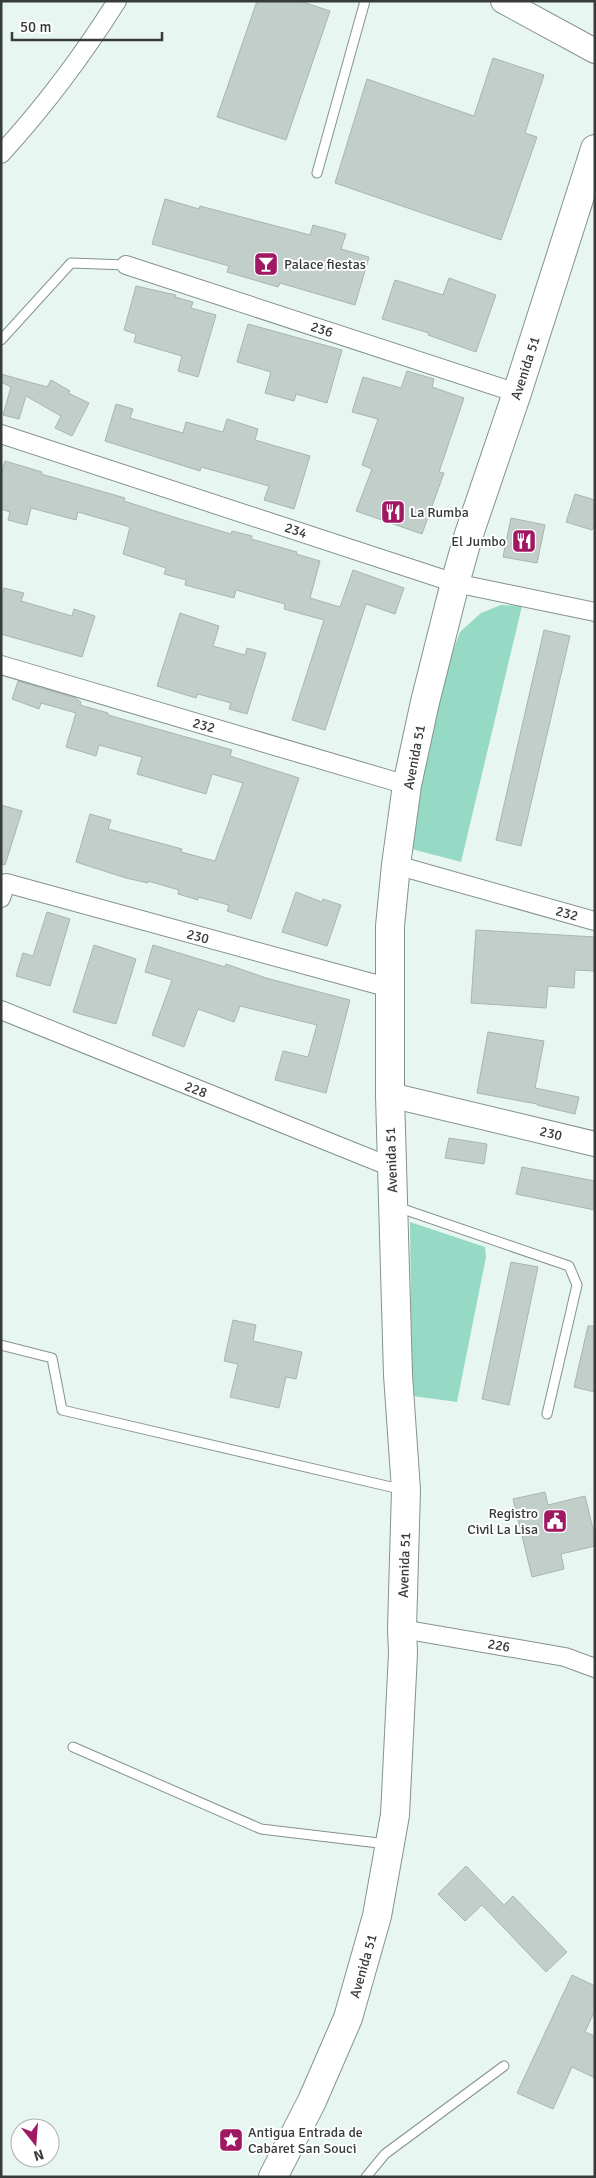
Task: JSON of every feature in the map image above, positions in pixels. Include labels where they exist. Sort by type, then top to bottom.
[{"type":"main road","name":"Avenida 51","points":[[273,2177],[312,2101],[348,2018],[378,1916],[395,1815],[403,1653],[406,1490],[398,1375],[391,1167],[390,926],[407,785],[425,702],[468,537],[517,393],[595,148]]},
{"type":"street","points":[[1,154],[32,118],[99,30],[118,1]]},
{"type":"street","points":[[503,1],[595,51]]},
{"type":"street","name":"236","points":[[126,265],[517,393]]},
{"type":"street","name":"234","points":[[1,434],[455,583],[595,612]]},
{"type":"street","name":"232","points":[[1,665],[407,785]]},
{"type":"street","name":"232","points":[[396,865],[595,921]]},
{"type":"street","name":"230","points":[[4,891],[390,988]]},
{"type":"street","name":"228","points":[[1,1010],[391,1167]]},
{"type":"street","name":"230","points":[[390,1095],[595,1144]]},
{"type":"street","name":"226","points":[[402,1629],[564,1657],[595,1668]]},
{"type":"lane","points":[[317,173],[365,1]]},
{"type":"lane","points":[[1,340],[71,263],[126,265]]},
{"type":"lane","points":[[393,1206],[569,1266],[577,1285],[547,1414]]},
{"type":"lane","points":[[1,1345],[52,1358],[62,1410],[406,1490]]},
{"type":"lane","points":[[73,1747],[262,1829],[390,1844]]},
{"type":"lane","points":[[366,2177],[385,2154],[504,2066]]},
{"type":"green space","points":[[501,605],[522,606],[461,862],[408,848],[441,683],[460,632],[481,613]]},
{"type":"green space","points":[[410,1222],[485,1247],[486,1257],[457,1402],[412,1396]]},
{"type":"building","points":[[257,1],[300,1],[330,11],[286,140],[217,117]]},
{"type":"building","points":[[493,58],[544,75],[525,133],[537,137],[501,240],[335,183],[367,79],[474,116]]},
{"type":"building","points":[[165,199],[199,209],[200,206],[310,235],[313,225],[346,234],[341,249],[369,257],[355,305],[280,283],[278,287],[227,272],[229,266],[152,244]]},
{"type":"building","points":[[449,278],[496,295],[476,352],[428,335],[429,333],[382,319],[395,280],[443,295]]},
{"type":"building","points":[[136,286],[176,295],[175,297],[193,302],[191,308],[216,315],[198,377],[178,371],[182,356],[134,342],[136,334],[124,330]]},
{"type":"building","points":[[248,324],[342,350],[327,403],[296,394],[294,401],[265,393],[271,372],[237,362]]},
{"type":"building","points":[[407,371],[434,379],[432,387],[464,398],[439,472],[444,473],[422,534],[356,511],[372,469],[362,465],[378,419],[352,412],[363,377],[401,388]]},
{"type":"building","points":[[1,374],[47,387],[51,380],[70,391],[68,393],[89,403],[72,436],[55,428],[61,416],[26,396],[19,419],[3,415],[11,387],[1,382]]},
{"type":"building","points":[[116,404],[133,409],[130,418],[183,433],[186,422],[223,432],[227,419],[258,429],[255,440],[310,456],[294,509],[264,500],[269,486],[201,467],[200,471],[105,441]]},
{"type":"building","points":[[5,461],[42,472],[41,474],[125,498],[124,501],[177,518],[231,534],[232,531],[252,536],[251,539],[297,552],[296,554],[320,561],[310,598],[340,607],[353,570],[404,588],[395,614],[366,604],[325,730],[292,720],[324,620],[284,609],[285,604],[236,590],[234,598],[185,585],[186,580],[164,574],[166,568],[123,554],[130,527],[78,512],[76,520],[31,508],[27,525],[8,520],[10,512],[1,509],[1,475]]},
{"type":"building","points":[[575,494],[595,500],[595,522],[592,530],[566,522]]},
{"type":"building","name":"El Jumbo","points":[[511,518],[545,525],[537,563],[503,557]]},
{"type":"building","points":[[4,588],[24,593],[21,601],[72,616],[74,609],[95,616],[82,657],[1,634],[1,599]]},
{"type":"building","points":[[180,613],[219,626],[213,646],[245,655],[247,648],[266,653],[247,714],[229,709],[231,703],[198,694],[196,698],[157,686]]},
{"type":"building","points":[[544,630],[570,636],[521,846],[496,840]]},
{"type":"building","points":[[18,681],[75,698],[81,702],[80,705],[108,713],[108,715],[232,750],[230,756],[299,778],[251,919],[227,911],[229,905],[198,897],[198,900],[178,894],[179,890],[148,881],[148,883],[126,878],[76,862],[90,814],[111,820],[108,829],[182,849],[181,852],[215,861],[243,783],[212,774],[206,794],[137,774],[142,757],[99,745],[96,756],[66,747],[76,713],[41,703],[39,709],[12,699]]},
{"type":"building","points":[[1,805],[22,811],[5,865],[1,864]]},
{"type":"building","points":[[296,892],[322,902],[323,899],[341,905],[327,946],[282,932]]},
{"type":"building","points":[[47,912],[70,919],[50,986],[16,976],[23,953],[33,956]]},
{"type":"building","points":[[476,930],[595,937],[595,971],[575,970],[574,988],[548,986],[546,1008],[471,1003]]},
{"type":"building","points":[[94,945],[136,959],[116,1024],[73,1012]]},
{"type":"building","points":[[153,945],[225,967],[226,964],[266,978],[350,1000],[326,1093],[275,1080],[283,1051],[308,1057],[317,1025],[240,1006],[234,1022],[198,1009],[184,1047],[152,1035],[172,980],[145,972]]},
{"type":"building","points":[[488,1032],[544,1041],[535,1088],[579,1097],[575,1114],[537,1104],[477,1093]]},
{"type":"building","points":[[449,1138],[487,1144],[484,1164],[445,1158]]},
{"type":"building","points":[[522,1167],[595,1181],[595,1210],[516,1194]]},
{"type":"building","points":[[511,1262],[538,1267],[509,1405],[482,1399]]},
{"type":"building","points":[[233,1320],[256,1325],[253,1341],[302,1352],[296,1379],[286,1377],[279,1408],[230,1397],[238,1364],[224,1361]]},
{"type":"building","points":[[588,1326],[595,1326],[595,1392],[574,1387]]},
{"type":"building","name":"Registro Civil La Lisa","points":[[545,1492],[548,1505],[585,1496],[595,1537],[595,1546],[561,1554],[564,1569],[532,1577],[513,1499]]},
{"type":"building","points":[[466,1866],[504,1905],[513,1896],[567,1952],[546,1972],[482,1905],[465,1921],[438,1894]]},
{"type":"building","points":[[572,1975],[595,1986],[595,2010],[585,2032],[595,2036],[595,2078],[572,2067],[553,2109],[517,2093]]},
{"type":"place","name":"Palace fiestas","points":[[266,264]]},
{"type":"place","name":"La Rumba","points":[[393,512]]},
{"type":"place","name":"El Jumbo","points":[[524,541]]},
{"type":"place","name":"Registro Civil La Lisa","points":[[555,1521]]},
{"type":"place","name":"Antigua Entrada de Cabaret San Souci","points":[[231,2140]]}]
